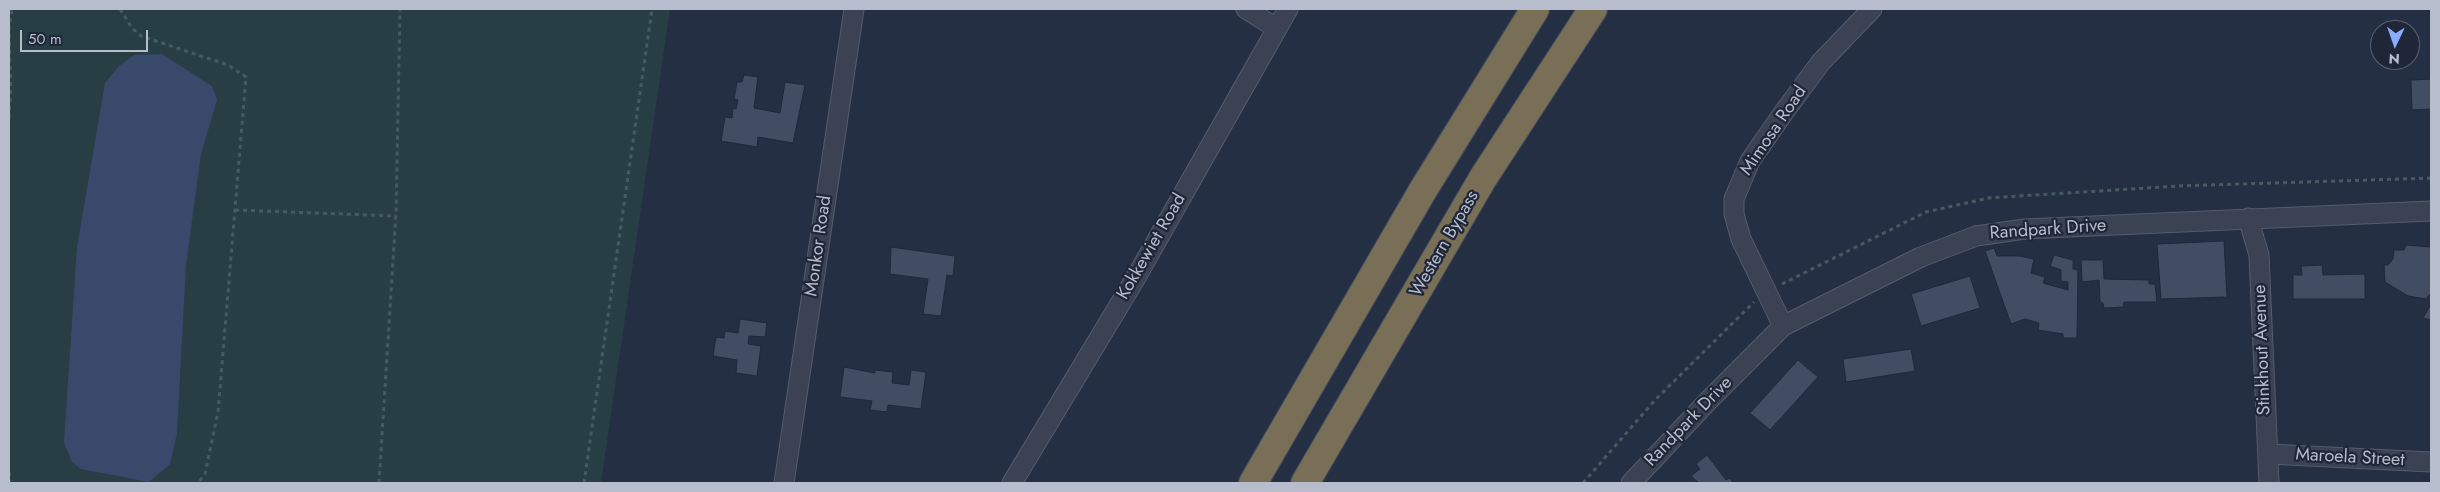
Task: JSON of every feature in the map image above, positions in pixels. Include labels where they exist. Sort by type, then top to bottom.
[{"type":"highway","points":[[1253,483],[1423,190],[1535,9]]},
{"type":"highway","name":"Western Bypass","points":[[1305,483],[1483,178],[1593,9]]},
{"type":"street","name":"Monkor Road","points":[[784,483],[854,9]]},
{"type":"street","points":[[1246,9],[1276,28]]},
{"type":"street","name":"Kokkewiet Road","points":[[1012,483],[1135,279],[1288,9]]},
{"type":"street","name":"Mimosa Road","points":[[1783,326],[1741,239],[1734,214],[1734,199],[1750,162],[1784,112],[1821,62],[1872,9]]},
{"type":"street","name":"Randpark Drive","points":[[1632,483],[1703,406],[1783,326],[1921,257],[1976,236],[2025,229],[2431,211]]},
{"type":"street","name":"Stinkhout Avenue","points":[[2248,218],[2259,255],[2269,483]]},
{"type":"street","name":"Maroela Street","points":[[2268,454],[2431,462]]},
{"type":"path","points":[[9,118],[12,89],[9,29],[12,9]]},
{"type":"path","points":[[120,9],[132,28],[141,36],[228,65],[246,77],[218,412],[205,474],[198,483]]},
{"type":"path","points":[[378,483],[396,216],[400,9]]},
{"type":"path","points":[[584,483],[652,9]]},
{"type":"path","points":[[235,210],[396,216]]},
{"type":"path","points":[[9,472],[10,483]]},
{"type":"green space","points":[[9,9],[670,9],[601,483],[9,483]]},
{"type":"water","points":[[162,54],[212,86],[217,100],[201,154],[186,265],[177,433],[170,464],[149,482],[81,469],[72,462],[64,442],[77,247],[105,83],[119,66],[134,55]]},
{"type":"building","points":[[744,75],[758,77],[754,108],[780,113],[785,82],[805,85],[793,143],[758,137],[757,147],[721,141],[725,117],[732,118],[733,108],[736,109],[738,100],[734,99],[737,82],[742,82]]},
{"type":"building","points":[[2431,79],[2431,109],[2412,110],[2411,80]]},
{"type":"building","points":[[2224,241],[2227,297],[2161,299],[2157,244]]},
{"type":"building","points":[[2406,245],[2431,247],[2431,293],[2426,299],[2408,296],[2385,282],[2384,265],[2388,265],[2393,259],[2394,250],[2404,250]]},
{"type":"building","points":[[891,247],[955,256],[953,276],[947,275],[941,316],[923,314],[928,279],[890,274]]},
{"type":"building","points":[[1994,248],[1997,256],[2019,256],[2034,259],[2031,273],[2045,277],[2043,283],[2068,290],[2068,282],[2061,281],[2061,270],[2050,266],[2054,255],[2073,260],[2073,269],[2078,270],[2077,338],[2063,338],[2063,334],[2038,330],[2039,323],[2025,319],[2011,324],[1985,251]]},
{"type":"building","points":[[2081,260],[2103,260],[2104,279],[2149,280],[2149,284],[2155,284],[2157,302],[2124,302],[2123,307],[2104,308],[2103,303],[2100,302],[2099,280],[2082,282]]},
{"type":"building","points":[[2322,265],[2323,275],[2365,274],[2365,299],[2293,299],[2293,275],[2302,275],[2301,266]]},
{"type":"building","points":[[1970,276],[1980,308],[1921,326],[1911,294]]},
{"type":"building","points":[[2431,306],[2431,320],[2423,318]]},
{"type":"building","points":[[740,319],[767,323],[765,337],[749,336],[748,344],[761,346],[757,376],[736,373],[737,360],[713,356],[716,337],[724,338],[725,331],[738,333]]},
{"type":"building","points":[[1911,349],[1915,371],[1846,382],[1843,359]]},
{"type":"building","points":[[1798,360],[1818,377],[1770,430],[1750,413]]},
{"type":"building","points":[[844,367],[875,373],[875,370],[893,372],[892,383],[909,385],[911,370],[926,372],[921,409],[888,405],[887,412],[870,410],[872,401],[840,397]]},
{"type":"building","points":[[1707,455],[1726,480],[1730,478],[1733,483],[1699,483],[1691,476],[1700,469],[1696,464]]}]
